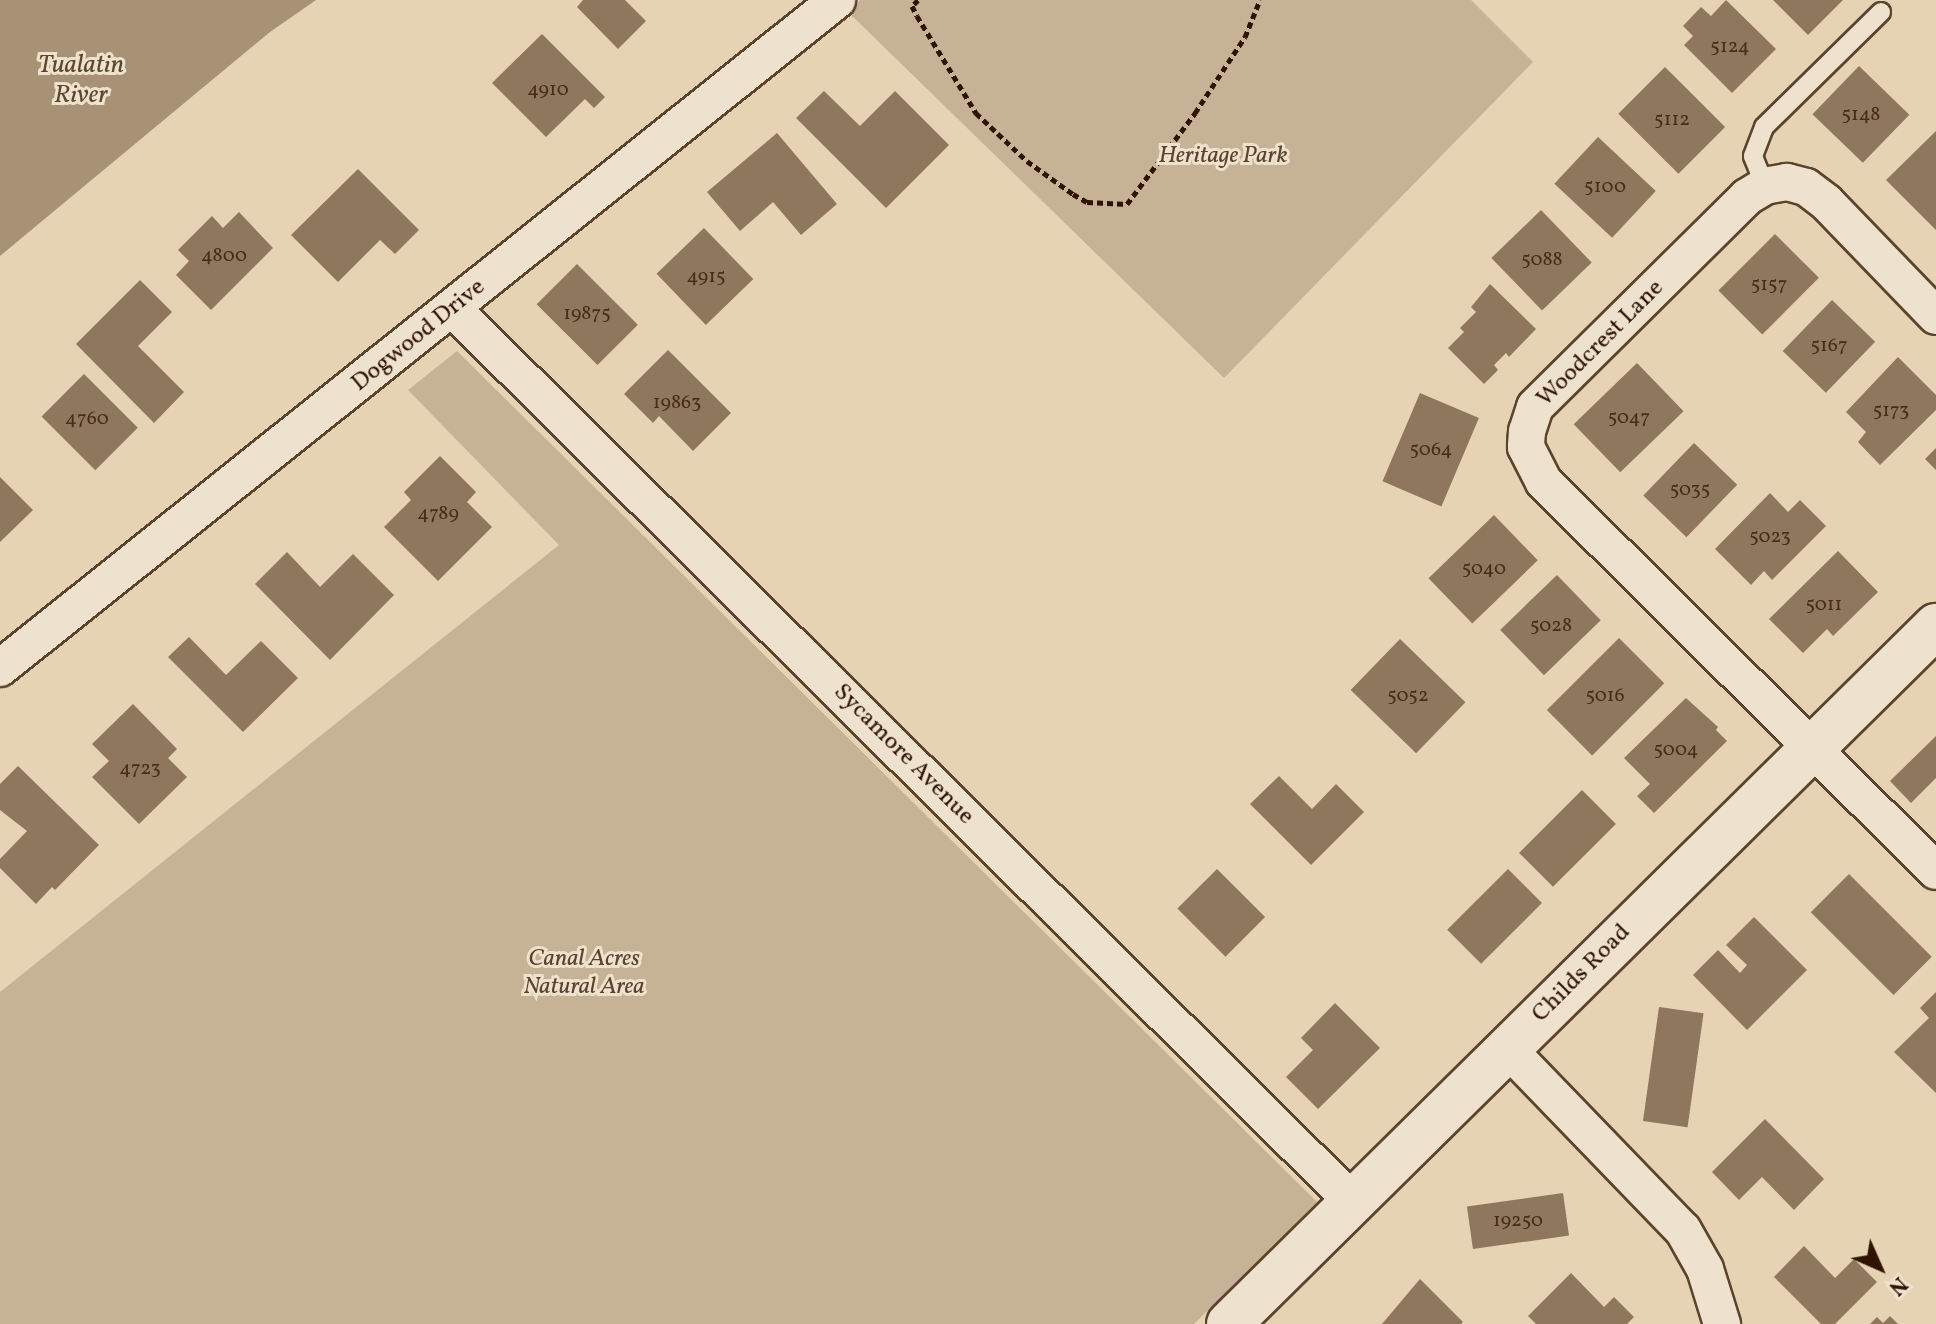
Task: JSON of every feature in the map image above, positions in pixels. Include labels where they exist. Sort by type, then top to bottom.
[{"type":"street","name":"Dogwood Drive","points":[[0,668],[837,0]]},
{"type":"street","points":[[1765,186],[1787,182],[1806,187],[1826,202],[1936,316]]},
{"type":"street","name":"Woodcrest Lane","points":[[1765,186],[1747,197],[1535,407],[1527,431],[1526,447],[1544,482],[1779,717],[1814,746],[1936,871]]},
{"type":"street","name":"Sycamore Avenue","points":[[453,309],[1352,1201]]},
{"type":"street","name":"Childs Road","points":[[1229,1324],[1936,626]]},
{"type":"street","points":[[1507,1048],[1683,1230],[1705,1269],[1722,1324]]},
{"type":"lane","points":[[1765,186],[1753,156],[1764,127],[1881,12]]},
{"type":"path","points":[[918,0],[912,6],[917,16],[976,113],[1027,161],[1073,194],[1087,202],[1118,204],[1127,204],[1195,113],[1245,37],[1260,0]]},
{"type":"green space","name":"Heritage Park","points":[[860,0],[1471,0],[1533,62],[1224,378],[848,12]]},
{"type":"green space","name":"Canal Acres Natural Area","points":[[457,351],[1317,1202],[1194,1324],[0,1324],[0,992],[559,545],[408,390]]},
{"type":"water","name":"Tualatin River","points":[[0,0],[316,0],[270,32],[0,256]]},
{"type":"building","points":[[583,0],[625,0],[646,21],[618,49],[577,7]]},
{"type":"building","points":[[1726,0],[1776,49],[1732,93],[1684,45],[1693,36],[1683,26],[1701,7],[1711,16]]},
{"type":"building","points":[[1773,0],[1843,0],[1808,35]]},
{"type":"building","points":[[542,34],[605,97],[594,108],[585,99],[546,137],[492,83]]},
{"type":"building","points":[[1859,66],[1909,115],[1863,163],[1812,114]]},
{"type":"building","points":[[1665,67],[1725,127],[1678,174],[1618,114]]},
{"type":"building","points":[[824,91],[860,126],[895,91],[949,145],[886,208],[796,118]]},
{"type":"building","points":[[1936,131],[1936,230],[1886,180]]},
{"type":"building","points":[[777,133],[837,204],[801,235],[773,202],[740,231],[707,192]]},
{"type":"building","points":[[1598,137],[1656,191],[1612,238],[1554,184]]},
{"type":"building","points":[[358,169],[419,230],[395,254],[380,240],[338,282],[291,235]]},
{"type":"building","points":[[1541,210],[1592,263],[1542,310],[1491,258]]},
{"type":"building","points":[[239,212],[273,248],[211,310],[176,275],[189,261],[178,250],[212,216],[223,228]]},
{"type":"building","points":[[704,228],[753,279],[706,325],[657,274]]},
{"type":"building","points":[[1775,234],[1819,278],[1762,334],[1718,291]]},
{"type":"building","points":[[577,264],[638,325],[598,365],[537,304]]},
{"type":"building","points":[[140,280],[172,312],[138,346],[184,392],[154,423],[76,344]]},
{"type":"building","points":[[1490,284],[1536,329],[1509,357],[1506,353],[1494,365],[1498,370],[1484,384],[1448,348],[1464,332],[1460,328],[1476,312],[1471,307]]},
{"type":"building","points":[[1832,300],[1875,342],[1826,393],[1783,351]]},
{"type":"building","points":[[668,350],[731,413],[693,451],[659,416],[653,423],[624,394]]},
{"type":"building","points":[[1898,357],[1936,395],[1936,410],[1880,465],[1858,442],[1866,432],[1846,412]]},
{"type":"building","points":[[1637,363],[1684,411],[1620,472],[1574,424]]},
{"type":"building","points":[[84,374],[138,428],[95,470],[42,416]]},
{"type":"building","points":[[1420,393],[1479,418],[1441,506],[1382,481]]},
{"type":"building","points":[[1694,443],[1737,485],[1686,537],[1643,496]]},
{"type":"building","points":[[1936,448],[1936,470],[1925,459]]},
{"type":"building","points":[[440,456],[476,492],[467,502],[492,527],[438,581],[384,527],[411,500],[404,492]]},
{"type":"building","points":[[0,477],[33,510],[0,542]]},
{"type":"building","points":[[1770,493],[1788,512],[1800,500],[1826,526],[1772,580],[1764,571],[1751,585],[1715,549]]},
{"type":"building","points":[[1494,515],[1538,560],[1472,624],[1429,578]]},
{"type":"building","points":[[1838,551],[1878,592],[1833,636],[1827,629],[1803,653],[1769,619]]},
{"type":"building","points":[[287,552],[320,587],[353,554],[394,595],[330,660],[255,584]]},
{"type":"building","points":[[1557,575],[1601,620],[1544,675],[1500,630]]},
{"type":"building","points":[[189,637],[226,675],[261,641],[298,678],[243,732],[168,657]]},
{"type":"building","points":[[1619,638],[1664,683],[1592,755],[1547,710]]},
{"type":"building","points":[[1400,639],[1465,702],[1416,753],[1351,690]]},
{"type":"building","points":[[1686,698],[1718,727],[1716,730],[1727,741],[1654,813],[1637,796],[1650,784],[1624,758]]},
{"type":"building","points":[[133,704],[177,749],[168,758],[187,777],[139,824],[92,777],[109,761],[92,744]]},
{"type":"building","points":[[1936,736],[1936,778],[1911,803],[1890,781]]},
{"type":"building","points":[[18,766],[99,845],[55,890],[52,887],[36,904],[0,868],[0,859],[27,831],[0,810],[0,784]]},
{"type":"building","points":[[1279,776],[1312,809],[1336,784],[1364,812],[1311,865],[1250,804]]},
{"type":"building","points":[[1582,790],[1616,824],[1553,887],[1519,853]]},
{"type":"building","points":[[1217,869],[1265,917],[1225,957],[1177,909]]},
{"type":"building","points":[[1508,869],[1542,903],[1481,964],[1447,930]]},
{"type":"building","points":[[1849,874],[1932,957],[1894,995],[1811,912]]},
{"type":"building","points":[[1754,917],[1807,970],[1747,1030],[1693,975],[1718,950],[1740,973],[1747,965],[1726,945]]},
{"type":"building","points":[[1936,992],[1936,1093],[1894,1052],[1929,1018],[1920,1008]]},
{"type":"building","points":[[1335,1003],[1380,1048],[1318,1109],[1286,1077],[1313,1050],[1301,1038]]},
{"type":"building","points":[[1659,1007],[1704,1013],[1688,1127],[1643,1121]]},
{"type":"building","points":[[1765,1119],[1824,1179],[1794,1210],[1762,1177],[1739,1200],[1712,1172]]},
{"type":"building","points":[[1563,1193],[1569,1236],[1473,1249],[1467,1206]]},
{"type":"building","points":[[1804,1246],[1835,1278],[1854,1259],[1877,1282],[1835,1324],[1821,1324],[1774,1277]]},
{"type":"building","points":[[1571,1273],[1604,1307],[1614,1297],[1634,1317],[1627,1324],[1536,1324],[1528,1316]]},
{"type":"building","points":[[1420,1279],[1463,1322],[1461,1324],[1382,1324]]},
{"type":"building","points":[[1890,1316],[1898,1324],[1870,1324],[1877,1317],[1883,1323]]}]
